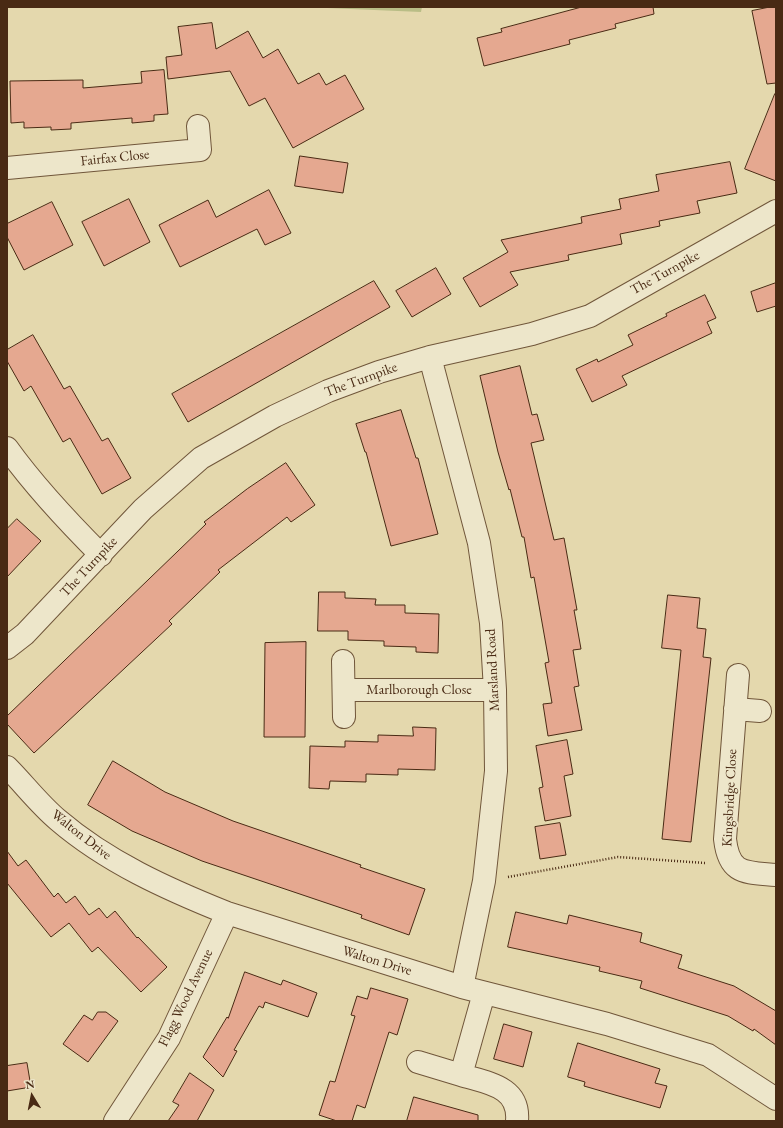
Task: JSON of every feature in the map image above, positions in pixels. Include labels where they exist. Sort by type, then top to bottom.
[{"type":"street","name":"Fairfax Close","points":[[7,168],[200,150],[198,126]]},
{"type":"street","name":"The Turnpike","points":[[7,648],[25,634],[143,509],[201,458],[275,416],[328,390],[379,372],[430,357],[532,334],[590,316],[776,211]]},
{"type":"street","name":"Marsland Road","points":[[430,357],[479,543],[491,623],[495,690],[496,771],[484,881],[462,987]]},
{"type":"street","points":[[7,448],[27,475],[62,516],[101,555]]},
{"type":"street","points":[[343,661],[344,717]]},
{"type":"street","name":"Kingsbridge Close","points":[[738,675],[725,839],[727,853],[733,865],[744,872],[776,875]]},
{"type":"street","name":"Marlborough Close","points":[[344,690],[495,690]]},
{"type":"street","points":[[735,709],[760,711]]},
{"type":"street","name":"Walton Drive","points":[[7,767],[57,819],[113,860],[191,899],[227,913],[462,987],[607,1024],[708,1055],[776,1099]]},
{"type":"street","name":"Flagg Wood Avenue","points":[[115,1121],[169,1038],[227,913]]},
{"type":"street","points":[[461,1075],[484,993]]},
{"type":"street","points":[[418,1062],[500,1088],[509,1094],[515,1102],[518,1111],[517,1121]]},
{"type":"path","points":[[484,881],[618,857],[733,865]]},
{"type":"green space","points":[[304,7],[422,7],[421,12]]},
{"type":"building","points":[[582,7],[653,7],[654,14],[615,24],[616,28],[569,40],[570,44],[484,66],[477,38],[502,32],[501,29]]},
{"type":"building","points":[[776,7],[776,83],[767,84],[752,11]]},
{"type":"building","points":[[212,23],[216,49],[248,31],[263,58],[278,49],[298,84],[319,73],[326,85],[345,75],[364,109],[293,148],[265,98],[249,106],[230,71],[168,79],[166,57],[182,55],[178,27]]},
{"type":"building","points":[[164,70],[168,114],[154,115],[154,121],[132,123],[132,118],[71,123],[71,129],[51,130],[51,127],[24,128],[24,122],[11,123],[10,81],[83,80],[83,88],[142,83],[141,72]]},
{"type":"building","points":[[775,94],[776,95],[776,181],[745,169]]},
{"type":"building","points":[[300,156],[348,163],[343,193],[295,186]]},
{"type":"building","points":[[730,162],[737,193],[697,201],[700,213],[659,221],[660,226],[620,234],[622,244],[568,255],[569,260],[510,272],[518,285],[480,307],[463,278],[508,252],[501,240],[582,223],[581,217],[621,209],[619,199],[659,191],[656,175]]},
{"type":"building","points":[[269,190],[291,233],[265,245],[257,229],[180,267],[159,225],[208,200],[216,217]]},
{"type":"building","points":[[129,199],[150,242],[104,266],[82,222]]},
{"type":"building","points":[[52,202],[73,245],[24,270],[7,237],[7,224]]},
{"type":"building","points":[[436,268],[451,294],[412,317],[396,291]]},
{"type":"building","points":[[374,281],[390,307],[188,422],[172,394]]},
{"type":"building","points":[[776,283],[776,306],[757,312],[751,292]]},
{"type":"building","points":[[705,295],[716,318],[707,322],[712,333],[622,376],[627,385],[592,402],[576,369],[597,359],[598,362],[633,345],[628,335]]},
{"type":"building","points":[[33,335],[64,389],[70,386],[102,441],[108,438],[131,478],[102,494],[70,438],[63,442],[31,386],[24,391],[7,361],[7,350]]},
{"type":"building","points":[[520,366],[532,415],[537,414],[544,440],[531,443],[554,540],[564,538],[577,610],[574,610],[581,649],[573,650],[579,686],[574,687],[582,730],[548,736],[543,704],[552,703],[545,663],[549,662],[534,577],[531,578],[524,537],[522,537],[510,489],[509,490],[498,452],[480,376]]},
{"type":"building","points":[[401,410],[416,458],[418,458],[438,534],[391,546],[366,452],[356,424]]},
{"type":"building","points":[[286,463],[315,505],[291,522],[287,517],[218,570],[220,572],[169,621],[172,624],[34,753],[7,724],[7,716],[206,524],[204,522],[247,489]]},
{"type":"building","points":[[17,519],[41,541],[7,577],[7,529]]},
{"type":"building","points":[[319,592],[345,592],[345,598],[376,599],[375,605],[405,605],[405,613],[439,614],[438,653],[416,652],[416,647],[384,646],[384,641],[348,640],[348,631],[318,631]]},
{"type":"building","points":[[668,595],[700,598],[697,628],[706,629],[703,657],[711,658],[691,842],[662,839],[681,650],[662,648]]},
{"type":"building","points":[[306,642],[305,737],[264,737],[265,643]]},
{"type":"building","points":[[413,727],[436,728],[435,770],[398,769],[398,775],[366,774],[366,782],[330,781],[329,789],[309,788],[310,746],[345,747],[345,741],[378,742],[378,735],[413,736]]},
{"type":"building","points":[[567,740],[573,774],[564,776],[571,816],[545,821],[539,788],[543,787],[536,746]]},
{"type":"building","points":[[113,761],[165,792],[233,821],[361,865],[360,867],[425,889],[409,935],[361,918],[362,915],[202,861],[132,831],[88,805]]},
{"type":"building","points":[[560,823],[566,855],[540,859],[535,827]]},
{"type":"building","points":[[7,851],[18,866],[26,860],[54,897],[58,893],[66,903],[75,896],[89,915],[99,908],[107,918],[115,911],[137,938],[138,937],[167,967],[141,992],[98,947],[92,952],[69,923],[51,937],[7,883]]},
{"type":"building","points":[[516,912],[567,924],[569,915],[642,933],[640,942],[682,955],[678,968],[734,986],[776,1011],[776,1045],[754,1029],[753,1031],[728,1016],[640,988],[642,981],[599,971],[600,967],[508,947]]},
{"type":"building","points":[[245,972],[281,985],[283,980],[317,993],[308,1017],[265,1002],[263,1008],[259,1006],[234,1050],[237,1051],[223,1077],[203,1057],[227,1017],[228,1018]]},
{"type":"building","points":[[371,988],[408,999],[397,1035],[389,1032],[365,1108],[357,1105],[352,1121],[337,1121],[319,1115],[330,1081],[335,1082],[355,1016],[351,1015],[357,996],[367,999]]},
{"type":"building","points":[[98,1012],[106,1012],[118,1021],[88,1062],[63,1044],[84,1015],[92,1020]]},
{"type":"building","points":[[504,1024],[532,1032],[523,1067],[494,1059]]},
{"type":"building","points":[[578,1043],[660,1069],[655,1083],[667,1086],[660,1108],[584,1086],[585,1082],[568,1077]]},
{"type":"building","points":[[27,1063],[31,1087],[7,1091],[7,1066]]},
{"type":"building","points":[[190,1073],[214,1090],[197,1121],[168,1121],[179,1105],[173,1102]]},
{"type":"building","points":[[414,1097],[478,1115],[478,1121],[407,1121]]}]
